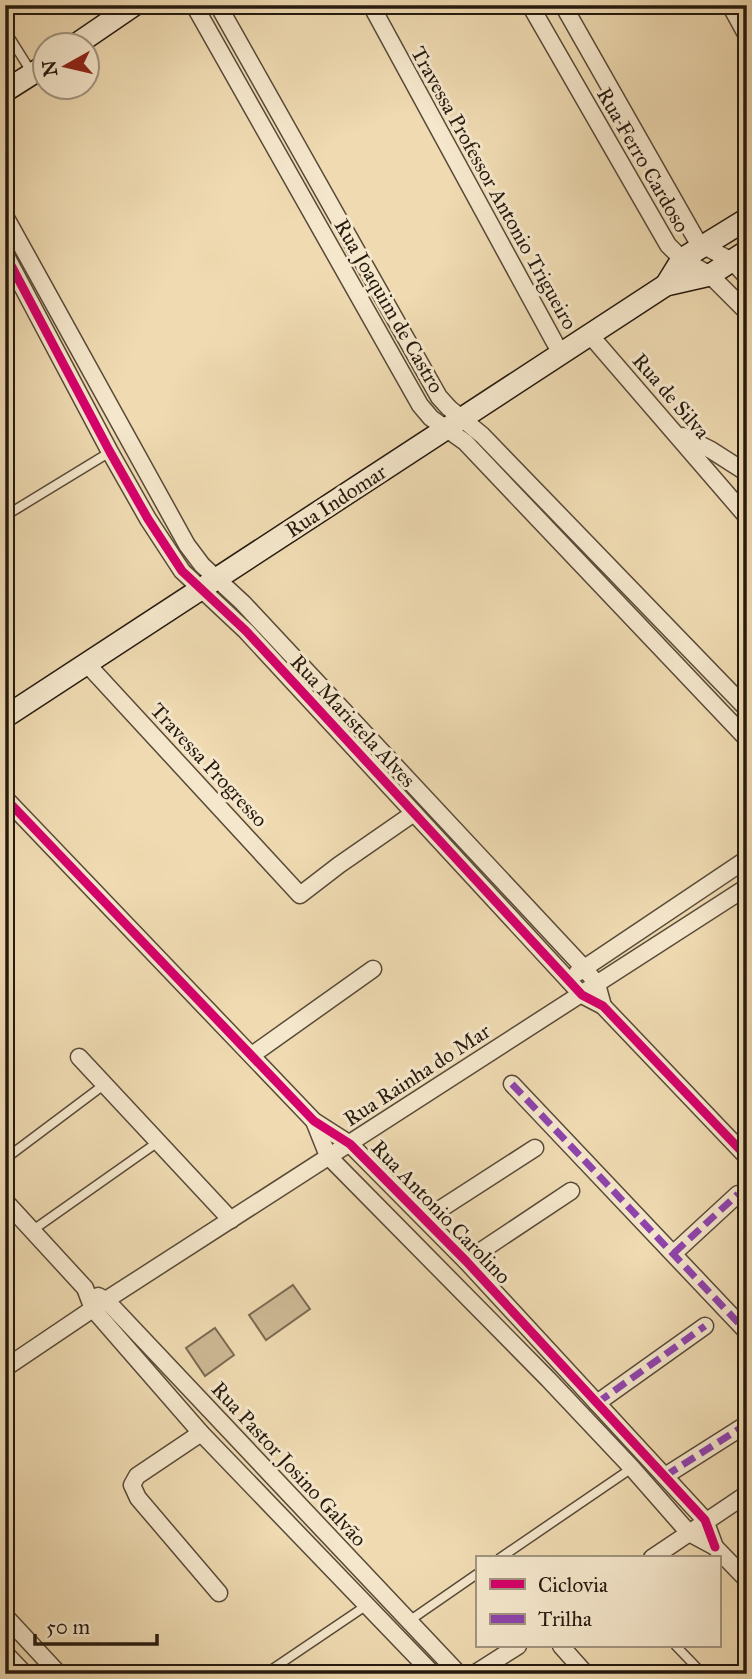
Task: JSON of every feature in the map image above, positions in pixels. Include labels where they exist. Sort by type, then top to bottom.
[{"type":"street","points":[[94,32],[134,5]]},
{"type":"street","name":"Rua Joaquim de Castro","points":[[194,5],[410,388],[431,418],[455,423],[747,709]]},
{"type":"street","name":"Rua Joaquim de Castro","points":[[218,5],[430,383],[449,408],[464,442],[747,739]]},
{"type":"street","name":"Travessa Professor Antonio Trigueiro","points":[[371,5],[561,354]]},
{"type":"street","name":"Rua Ferro Cardoso","points":[[530,5],[667,245],[682,259],[710,275],[747,312]]},
{"type":"street","name":"Rua Ferro Cardoso","points":[[563,5],[688,227],[704,246],[739,256],[747,277]]},
{"type":"street","points":[[730,5],[747,36]]},
{"type":"street","points":[[609,144],[633,128]]},
{"type":"street","points":[[640,196],[663,182]]},
{"type":"street","name":"Rua Maristela Alves","points":[[5,216],[187,545],[202,565],[209,584],[246,631],[582,995],[603,1006],[747,1157]]},
{"type":"street","name":"Rua Indomar","points":[[666,285],[682,259],[747,219]]},
{"type":"street","name":"Rua Maristela Alves","points":[[5,254],[110,452],[148,519],[182,571],[243,603],[584,968],[597,984],[603,1006]]},
{"type":"street","name":"Rua Indomar","points":[[5,717],[666,285],[710,275],[739,256]]},
{"type":"street","name":"Rua de Silva","points":[[590,335],[747,517]]},
{"type":"street","points":[[677,434],[711,450],[747,473]]},
{"type":"street","name":"Travessa Progresso","points":[[87,664],[300,895],[414,813]]},
{"type":"street","name":"Rua Antonio Carolino","points":[[5,798],[314,1121],[350,1144],[466,1261],[705,1520],[715,1548]]},
{"type":"street","points":[[568,980],[747,859]]},
{"type":"street","name":"Rua Rainha do Mar","points":[[5,1368],[328,1156],[747,887]]},
{"type":"street","points":[[252,1055],[373,969]]},
{"type":"street","points":[[79,1057],[231,1220]]},
{"type":"street","points":[[512,1084],[747,1332]]},
{"type":"street","name":"Rua Antonio Carolino","points":[[314,1121],[328,1156],[548,1379],[689,1533],[715,1548],[747,1580]]},
{"type":"street","points":[[425,1219],[535,1148]]},
{"type":"street","points":[[466,1261],[570,1191]]},
{"type":"street","points":[[674,1252],[738,1194]]},
{"type":"street","name":"Rua Pastor Josino Galvão","points":[[5,1201],[100,1305],[458,1674]]},
{"type":"street","name":"Rua Pastor Josino Galvão","points":[[100,1305],[201,1433],[433,1674]]},
{"type":"street","points":[[597,1403],[705,1326]]},
{"type":"street","points":[[548,1379],[563,1366]]},
{"type":"street","points":[[665,1476],[747,1424]]},
{"type":"street","name":"Rua Pastor Josino Galvão","points":[[201,1433],[137,1476],[132,1485],[138,1498],[219,1593]]},
{"type":"street","points":[[655,1556],[747,1494]]},
{"type":"street","points":[[5,1616],[60,1674]]},
{"type":"street","points":[[25,1674],[7,1659],[30,1643]]},
{"type":"street","points":[[474,1674],[515,1648]]},
{"type":"street","points":[[563,1648],[586,1674]]},
{"type":"lane","points":[[5,30],[21,81]]},
{"type":"lane","points":[[5,516],[110,452]]},
{"type":"lane","points":[[5,1159],[105,1084]]},
{"type":"lane","points":[[33,1230],[158,1142]]},
{"type":"lane","points":[[503,1556],[632,1468]]},
{"type":"lane","points":[[409,1621],[476,1575]]},
{"type":"lane","points":[[265,1674],[367,1605]]},
{"type":"lane","points":[[678,1648],[703,1674]]},
{"type":"shaded area","points":[[293,1285],[310,1309],[266,1340],[249,1315]]},
{"type":"shaded area","points":[[215,1328],[234,1355],[205,1376],[186,1348]]},
{"type":"marked path","points":[[512,1084],[747,1332]]},
{"type":"marked path","points":[[674,1253],[738,1194]]},
{"type":"marked path","points":[[597,1403],[705,1326]]},
{"type":"marked path","points":[[665,1476],[747,1424]]},
{"type":"cycle path","points":[[5,254],[110,452],[148,519],[182,571],[246,631],[582,995],[603,1006],[747,1157]]},
{"type":"cycle path","points":[[5,798],[314,1121],[350,1144],[466,1261],[705,1520],[715,1547]]}]
